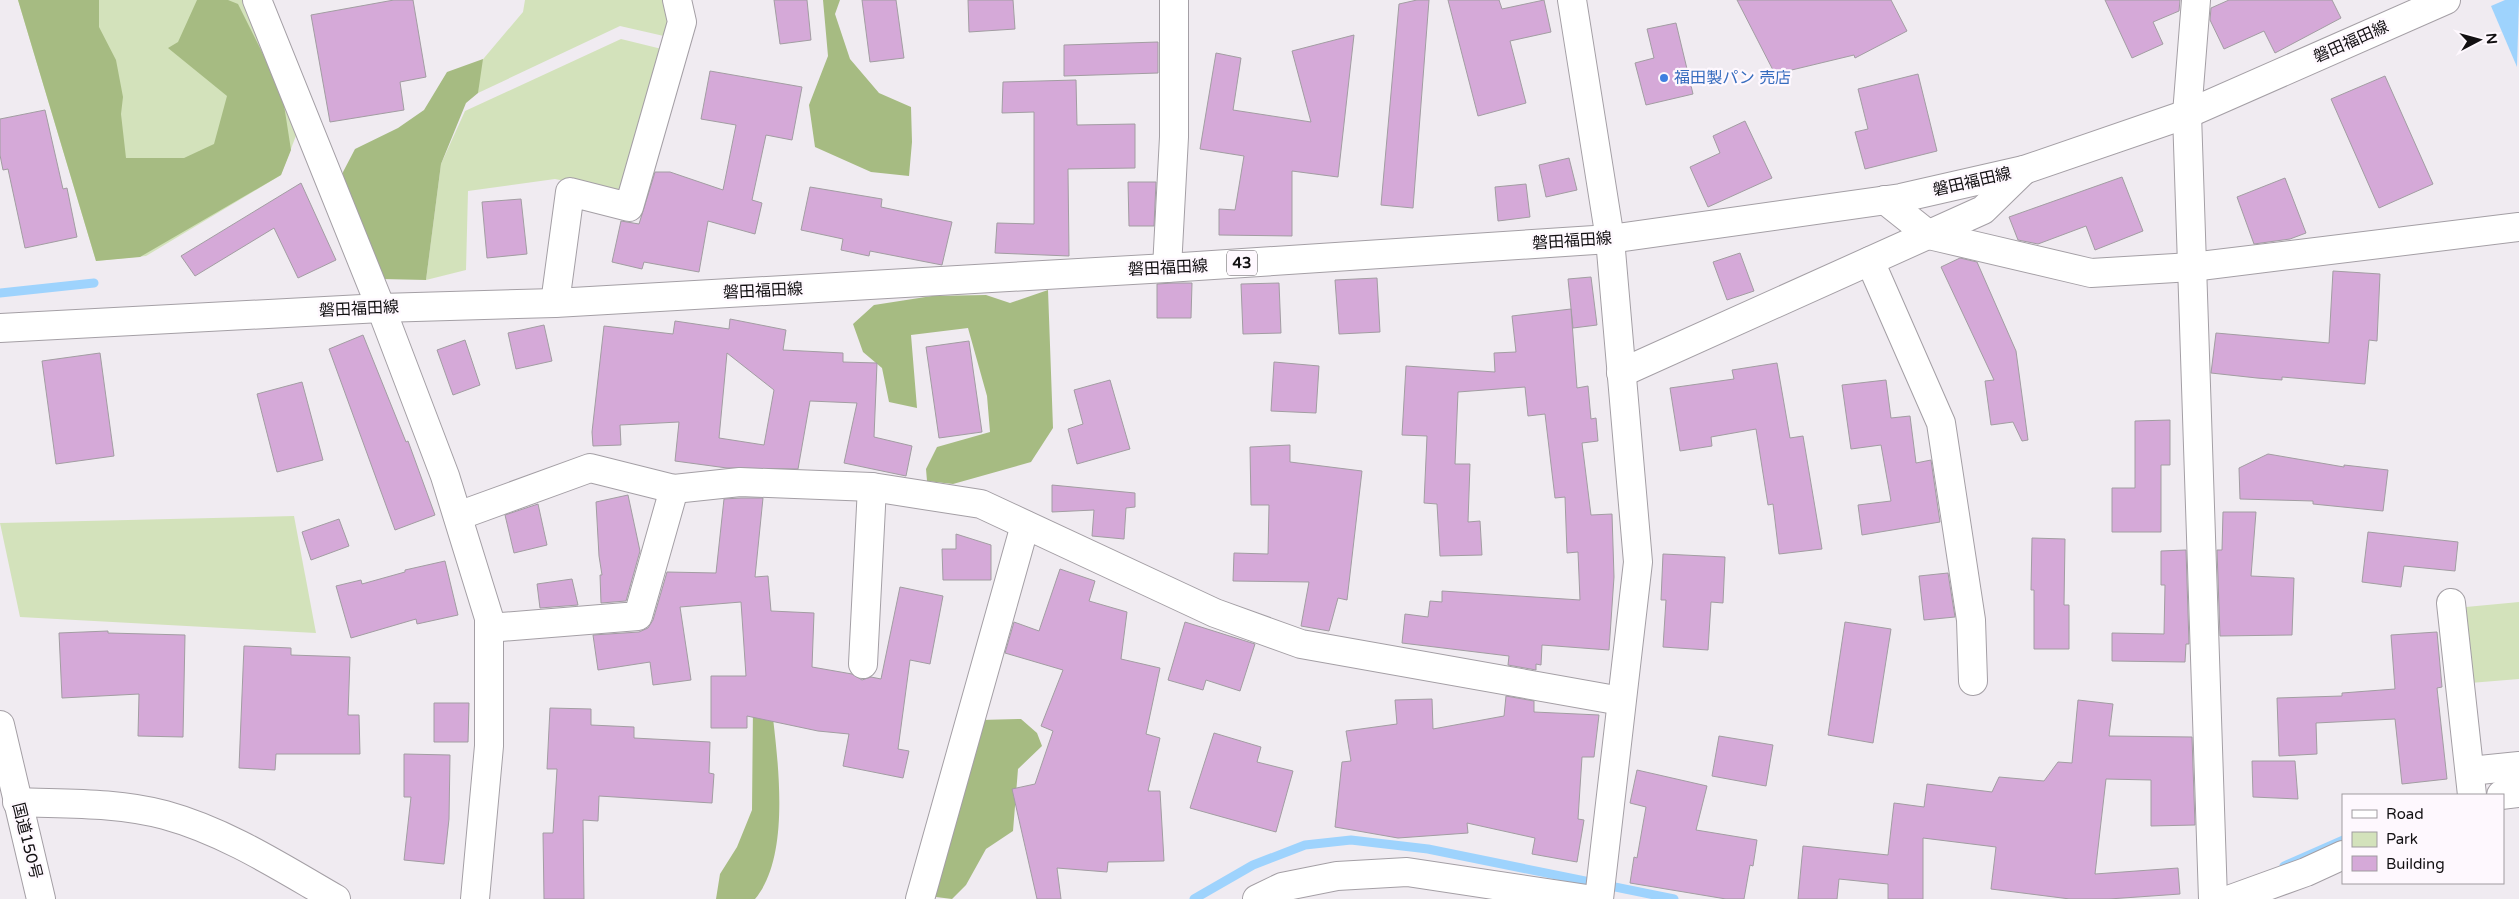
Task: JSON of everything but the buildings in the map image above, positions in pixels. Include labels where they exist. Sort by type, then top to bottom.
[{"type":"main road","points":[[258,0],[446,476],[489,618],[488,746],[475,899]]},
{"type":"main road","points":[[555,303],[570,192],[629,207],[682,22],[676,0]]},
{"type":"main road","points":[[1168,268],[1174,137],[1174,0]]},
{"type":"main road","points":[[1572,0],[1610,238],[1638,562],[1599,899]]},
{"type":"main road","points":[[2196,0],[2187,114],[2213,899]]},
{"type":"main road","name":"磐田福田線","points":[[0,328],[381,308],[555,303],[1168,268],[1610,238],[1885,200],[2024,170],[2187,114],[2446,0]]},
{"type":"main road","points":[[1621,373],[1983,210],[2024,170]]},
{"type":"main road","points":[[1885,200],[1929,235],[2091,274],[2192,267],[2519,227]]},
{"type":"main road","points":[[1870,261],[1941,423],[1972,620],[1973,681]]},
{"type":"main road","points":[[458,516],[590,468],[674,489],[740,482],[872,487],[981,504],[1215,613],[1301,644],[1621,701]]},
{"type":"main road","points":[[863,664],[872,487]]},
{"type":"main road","points":[[489,628],[638,616],[674,489]]},
{"type":"main road","points":[[920,899],[1025,525]]},
{"type":"main road","points":[[2452,603],[2471,783],[2519,766]]},
{"type":"main road","name":"国道150号","points":[[0,725],[10,794],[41,899]]},
{"type":"main road","points":[[2504,795],[2519,793]]},
{"type":"main road","points":[[10,794],[97,804],[165,815],[239,843],[336,899]]},
{"type":"main road","points":[[2231,899],[2306,872],[2342,855]]},
{"type":"main road","points":[[1257,899],[1282,888],[1337,876],[1407,872],[1587,899]]},
{"type":"green space","points":[[18,0],[246,0],[297,133],[281,175],[146,256],[96,261]]},
{"type":"green space","points":[[18,0],[99,0],[99,27],[116,60],[123,97],[121,114],[126,158],[184,158],[214,144],[227,96],[168,48],[178,42],[197,0],[228,0],[238,4],[282,92],[291,150],[281,175],[140,257],[96,261]]},
{"type":"green space","points":[[525,0],[670,0],[677,39],[620,26],[478,93],[479,64],[523,12]]},
{"type":"green space","points":[[823,0],[840,0],[835,14],[850,59],[879,93],[911,107],[912,142],[909,176],[871,172],[815,147],[809,105],[828,56]]},
{"type":"green space","points":[[621,39],[674,52],[620,192],[555,179],[468,191],[466,270],[426,280],[441,164],[465,111]]},
{"type":"green space","points":[[483,59],[478,93],[466,103],[441,164],[426,280],[382,279],[344,214],[343,172],[355,149],[398,128],[424,110],[447,72]]},
{"type":"green space","points":[[1048,290],[1053,428],[1031,462],[953,484],[927,481],[926,469],[937,447],[990,432],[987,396],[968,328],[911,335],[917,408],[889,402],[882,368],[863,352],[853,324],[874,305],[932,296],[986,295],[1010,303]]},
{"type":"green space","points":[[294,516],[316,633],[20,617],[0,523]]},
{"type":"green space","points":[[2519,602],[2519,679],[2470,683],[2466,607]]},
{"type":"green space","points":[[769,683],[778,765],[779,825],[775,853],[767,878],[755,899],[716,899],[720,874],[737,847],[752,810],[753,707]]},
{"type":"green space","points":[[1021,719],[1037,733],[1042,746],[1018,769],[1013,831],[986,849],[966,885],[952,899],[928,896],[980,720]]},
{"type":"water","points":[[2505,0],[2519,0],[2517,67],[2491,6]]},
{"type":"waterway","points":[[0,293],[94,283]]},
{"type":"waterway","points":[[1194,899],[1253,865],[1305,845],[1351,840],[1428,849],[1674,899]]},
{"type":"waterway","points":[[2284,866],[2342,840]]},
{"type":"place","name":"福田製パン 売店","points":[[1664,78]]}]
